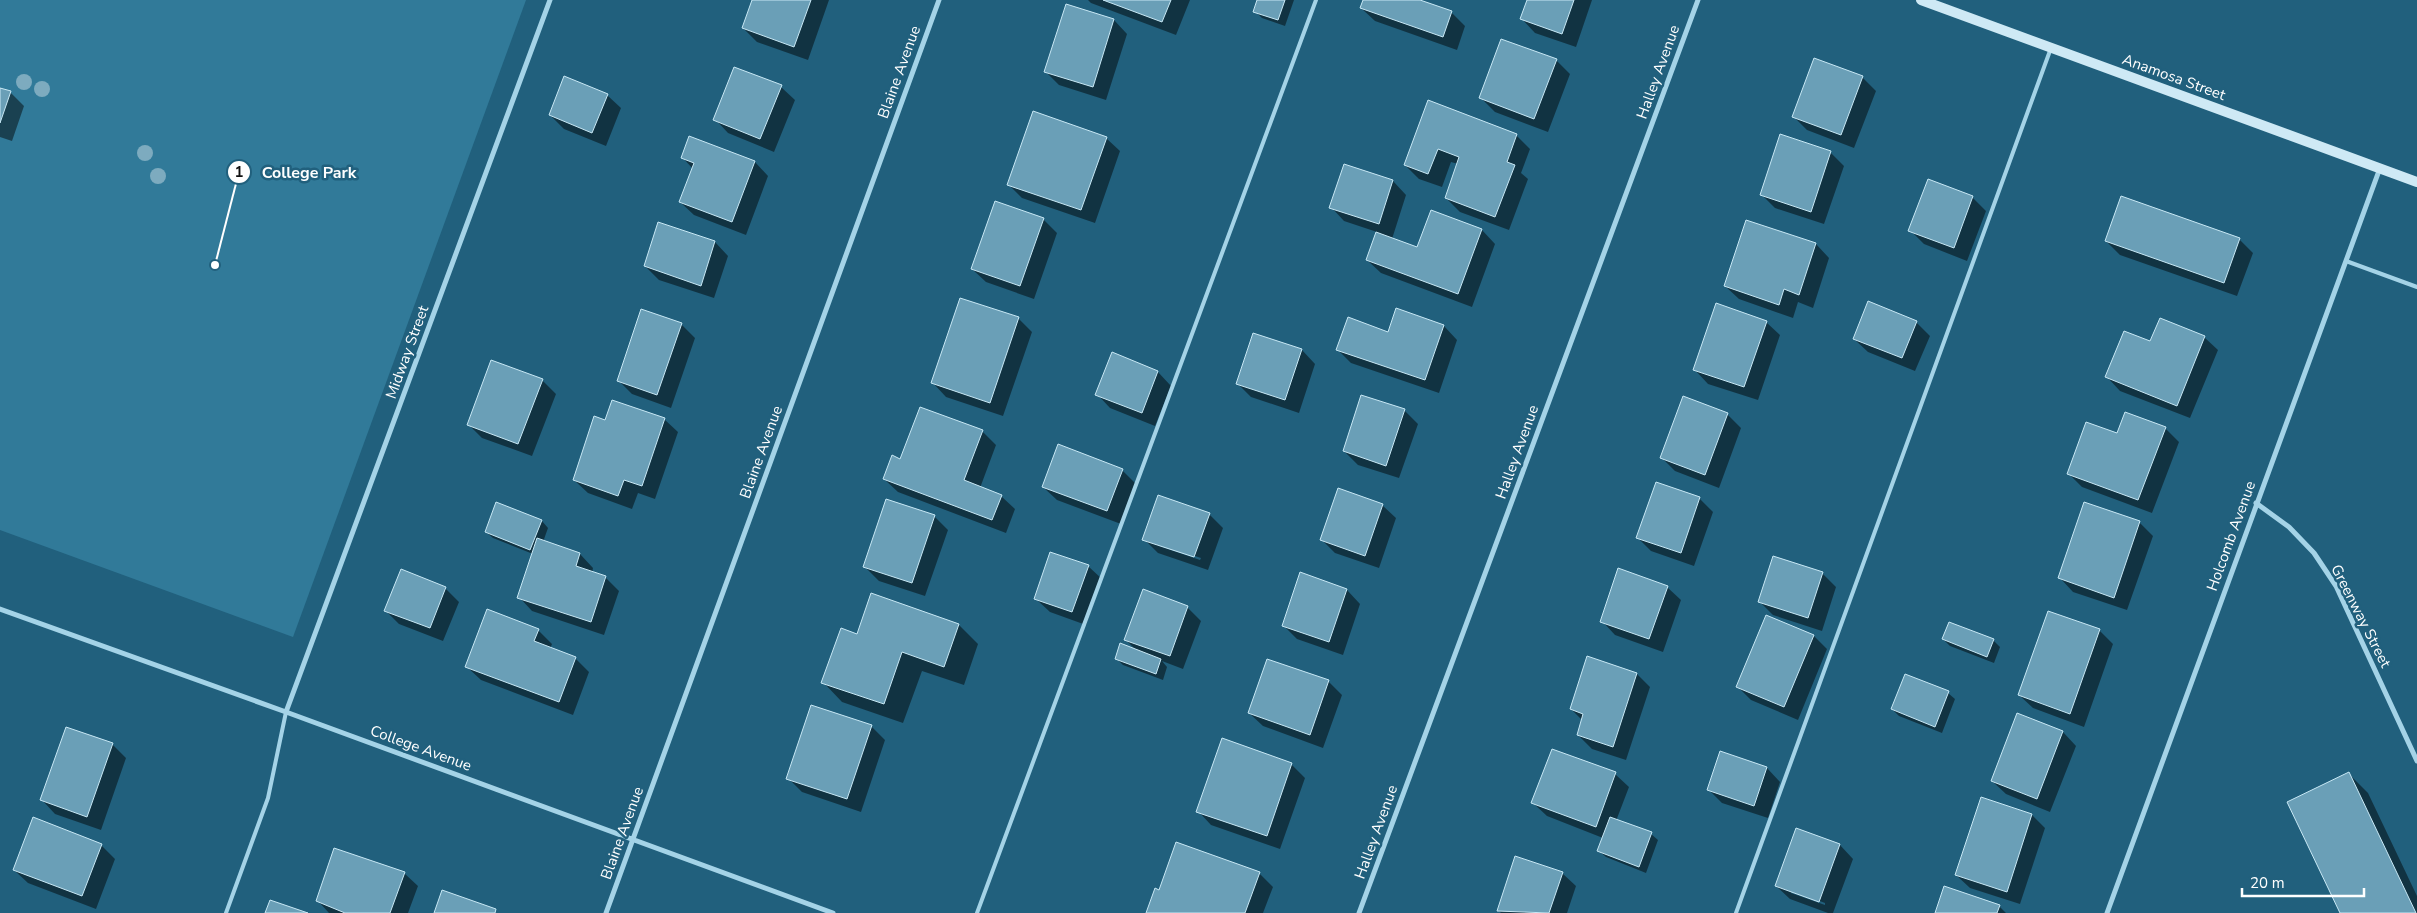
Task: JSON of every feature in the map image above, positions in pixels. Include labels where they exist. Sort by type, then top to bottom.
[{"type":"main road","name":"Anamosa Street","points":[[1921,0],[2417,182]]},
{"type":"street","name":"Midway Street","points":[[286,712],[550,0]]},
{"type":"street","name":"Blaine Avenue","points":[[606,913],[939,0]]},
{"type":"street","name":"Halley Avenue","points":[[1359,913],[1698,0]]},
{"type":"street","name":"Holcomb Avenue","points":[[2107,913],[2380,168]]},
{"type":"street","name":"Greenway Street","points":[[2256,503],[2289,527],[2314,553],[2336,586],[2417,761]]},
{"type":"street","name":"College Avenue","points":[[0,609],[833,913]]},
{"type":"lane","points":[[977,913],[1316,0]]},
{"type":"lane","points":[[1736,913],[2051,48]]},
{"type":"lane","points":[[2346,261],[2417,287]]},
{"type":"lane","points":[[226,913],[268,798],[286,712]]},
{"type":"shaded area","points":[[0,0],[526,0],[293,637],[0,530]]},
{"type":"building","points":[[752,0],[811,0],[794,47],[742,28]]},
{"type":"building","points":[[1103,0],[1171,0],[1162,22]]},
{"type":"building","points":[[1257,0],[1285,0],[1278,20],[1253,12]]},
{"type":"building","points":[[1363,0],[1420,0],[1452,11],[1443,37],[1360,8]]},
{"type":"building","points":[[1527,0],[1574,0],[1562,34],[1520,19]]},
{"type":"building","points":[[1066,4],[1114,19],[1093,87],[1044,72]]},
{"type":"building","points":[[1501,39],[1557,59],[1534,119],[1479,98]]},
{"type":"building","points":[[1814,58],[1863,76],[1841,135],[1792,117]]},
{"type":"building","points":[[734,67],[782,85],[760,139],[713,120]]},
{"type":"building","points":[[564,76],[608,94],[592,133],[549,115]]},
{"type":"building","points":[[0,88],[11,91],[0,123]]},
{"type":"building","points":[[1428,100],[1517,134],[1507,162],[1515,165],[1495,217],[1445,198],[1459,157],[1438,149],[1428,174],[1404,165]]},
{"type":"building","points":[[1033,111],[1107,137],[1081,210],[1007,185]]},
{"type":"building","points":[[1780,134],[1831,151],[1811,212],[1760,195]]},
{"type":"building","points":[[689,136],[755,161],[732,222],[679,202],[694,163],[681,158]]},
{"type":"building","points":[[1344,164],[1393,180],[1379,224],[1329,208]]},
{"type":"building","points":[[1928,179],[1973,196],[1954,248],[1908,231]]},
{"type":"building","points":[[2121,196],[2240,238],[2224,283],[2105,241]]},
{"type":"building","points":[[995,201],[1044,218],[1020,286],[971,269]]},
{"type":"building","points":[[1431,210],[1482,229],[1458,294],[1366,260],[1376,232],[1417,247]]},
{"type":"building","points":[[1746,220],[1816,243],[1799,295],[1784,289],[1779,305],[1724,286]]},
{"type":"building","points":[[658,222],[715,241],[701,286],[644,266]]},
{"type":"building","points":[[960,298],[1019,317],[990,403],[931,383]]},
{"type":"building","points":[[1868,301],[1917,321],[1902,358],[1853,339]]},
{"type":"building","points":[[1716,303],[1767,321],[1744,387],[1693,370]]},
{"type":"building","points":[[1396,308],[1444,325],[1425,380],[1336,350],[1348,317],[1388,332]]},
{"type":"building","points":[[641,309],[682,323],[657,395],[617,381]]},
{"type":"building","points":[[2160,318],[2205,336],[2177,406],[2105,377],[2124,331],[2150,341]]},
{"type":"building","points":[[1253,333],[1302,349],[1285,400],[1236,384]]},
{"type":"building","points":[[1112,352],[1158,371],[1142,413],[1095,395]]},
{"type":"building","points":[[491,360],[543,379],[518,444],[467,425]]},
{"type":"building","points":[[1361,395],[1405,409],[1386,466],[1343,451]]},
{"type":"building","points":[[1683,396],[1728,413],[1705,475],[1660,458]]},
{"type":"building","points":[[612,400],[665,418],[642,486],[624,480],[618,496],[573,480],[594,416],[605,420]]},
{"type":"building","points":[[920,407],[983,430],[964,480],[1002,495],[992,520],[883,479],[892,455],[900,459]]},
{"type":"building","points":[[2125,412],[2166,427],[2138,500],[2067,474],[2086,422],[2117,433]]},
{"type":"building","points":[[1058,444],[1123,469],[1107,511],[1042,487]]},
{"type":"building","points":[[1656,482],[1700,497],[1681,553],[1636,538]]},
{"type":"building","points":[[1338,488],[1383,504],[1365,556],[1320,540]]},
{"type":"building","points":[[1158,495],[1210,513],[1194,557],[1142,540]]},
{"type":"building","points":[[886,499],[935,515],[912,583],[863,567]]},
{"type":"building","points":[[496,502],[542,520],[530,550],[485,532]]},
{"type":"building","points":[[2084,502],[2140,521],[2114,598],[2058,578]]},
{"type":"building","points":[[537,538],[580,553],[576,566],[606,576],[591,622],[517,598]]},
{"type":"building","points":[[1050,552],[1089,565],[1072,612],[1034,599]]},
{"type":"building","points":[[1773,556],[1823,572],[1808,618],[1758,602]]},
{"type":"building","points":[[1618,568],[1668,586],[1649,639],[1600,622]]},
{"type":"building","points":[[401,569],[446,587],[430,628],[384,611]]},
{"type":"building","points":[[1300,572],[1347,589],[1329,642],[1282,626]]},
{"type":"building","points":[[1143,589],[1188,606],[1170,656],[1124,640]]},
{"type":"building","points":[[871,593],[959,624],[944,667],[902,652],[884,704],[821,683],[841,628],[857,634]]},
{"type":"building","points":[[487,609],[539,629],[534,641],[576,657],[559,702],[465,667]]},
{"type":"building","points":[[2048,611],[2100,629],[2070,714],[2018,695]]},
{"type":"building","points":[[1766,615],[1814,635],[1784,707],[1736,687]]},
{"type":"building","points":[[1949,622],[1994,639],[1987,657],[1942,639]]},
{"type":"building","points":[[1120,643],[1161,659],[1156,674],[1115,659]]},
{"type":"building","points":[[1587,656],[1637,673],[1613,747],[1577,735],[1583,714],[1570,709]]},
{"type":"building","points":[[1267,659],[1329,680],[1310,735],[1248,713]]},
{"type":"building","points":[[1905,674],[1949,691],[1935,727],[1891,709]]},
{"type":"building","points":[[811,705],[872,725],[847,799],[786,779]]},
{"type":"building","points":[[2017,713],[2063,731],[2037,799],[1991,781]]},
{"type":"building","points":[[66,727],[113,743],[87,817],[40,800]]},
{"type":"building","points":[[1222,738],[1292,763],[1267,836],[1196,812]]},
{"type":"building","points":[[1552,749],[1616,772],[1596,827],[1531,803]]},
{"type":"building","points":[[1720,751],[1767,767],[1754,806],[1707,790]]},
{"type":"building","points":[[2349,772],[2416,913],[2340,913],[2287,802]]},
{"type":"building","points":[[1981,797],[2032,814],[2007,892],[1955,875]]},
{"type":"building","points":[[33,817],[102,844],[82,896],[13,870]]},
{"type":"building","points":[[1610,817],[1652,832],[1639,867],[1597,851]]},
{"type":"building","points":[[1796,828],[1840,844],[1819,902],[1775,886]]},
{"type":"building","points":[[1176,842],[1260,872],[1245,913],[1146,913],[1155,888],[1159,890]]},
{"type":"building","points":[[334,848],[405,872],[390,913],[345,913],[316,901]]},
{"type":"building","points":[[1515,856],[1563,872],[1549,913],[1497,911]]},
{"type":"building","points":[[1944,886],[2000,905],[1997,913],[1935,913]]},
{"type":"building","points":[[442,890],[496,909],[495,913],[434,913]]},
{"type":"building","points":[[270,900],[308,913],[265,913]]},
{"type":"place","name":"College Park","points":[[215,265]]}]
